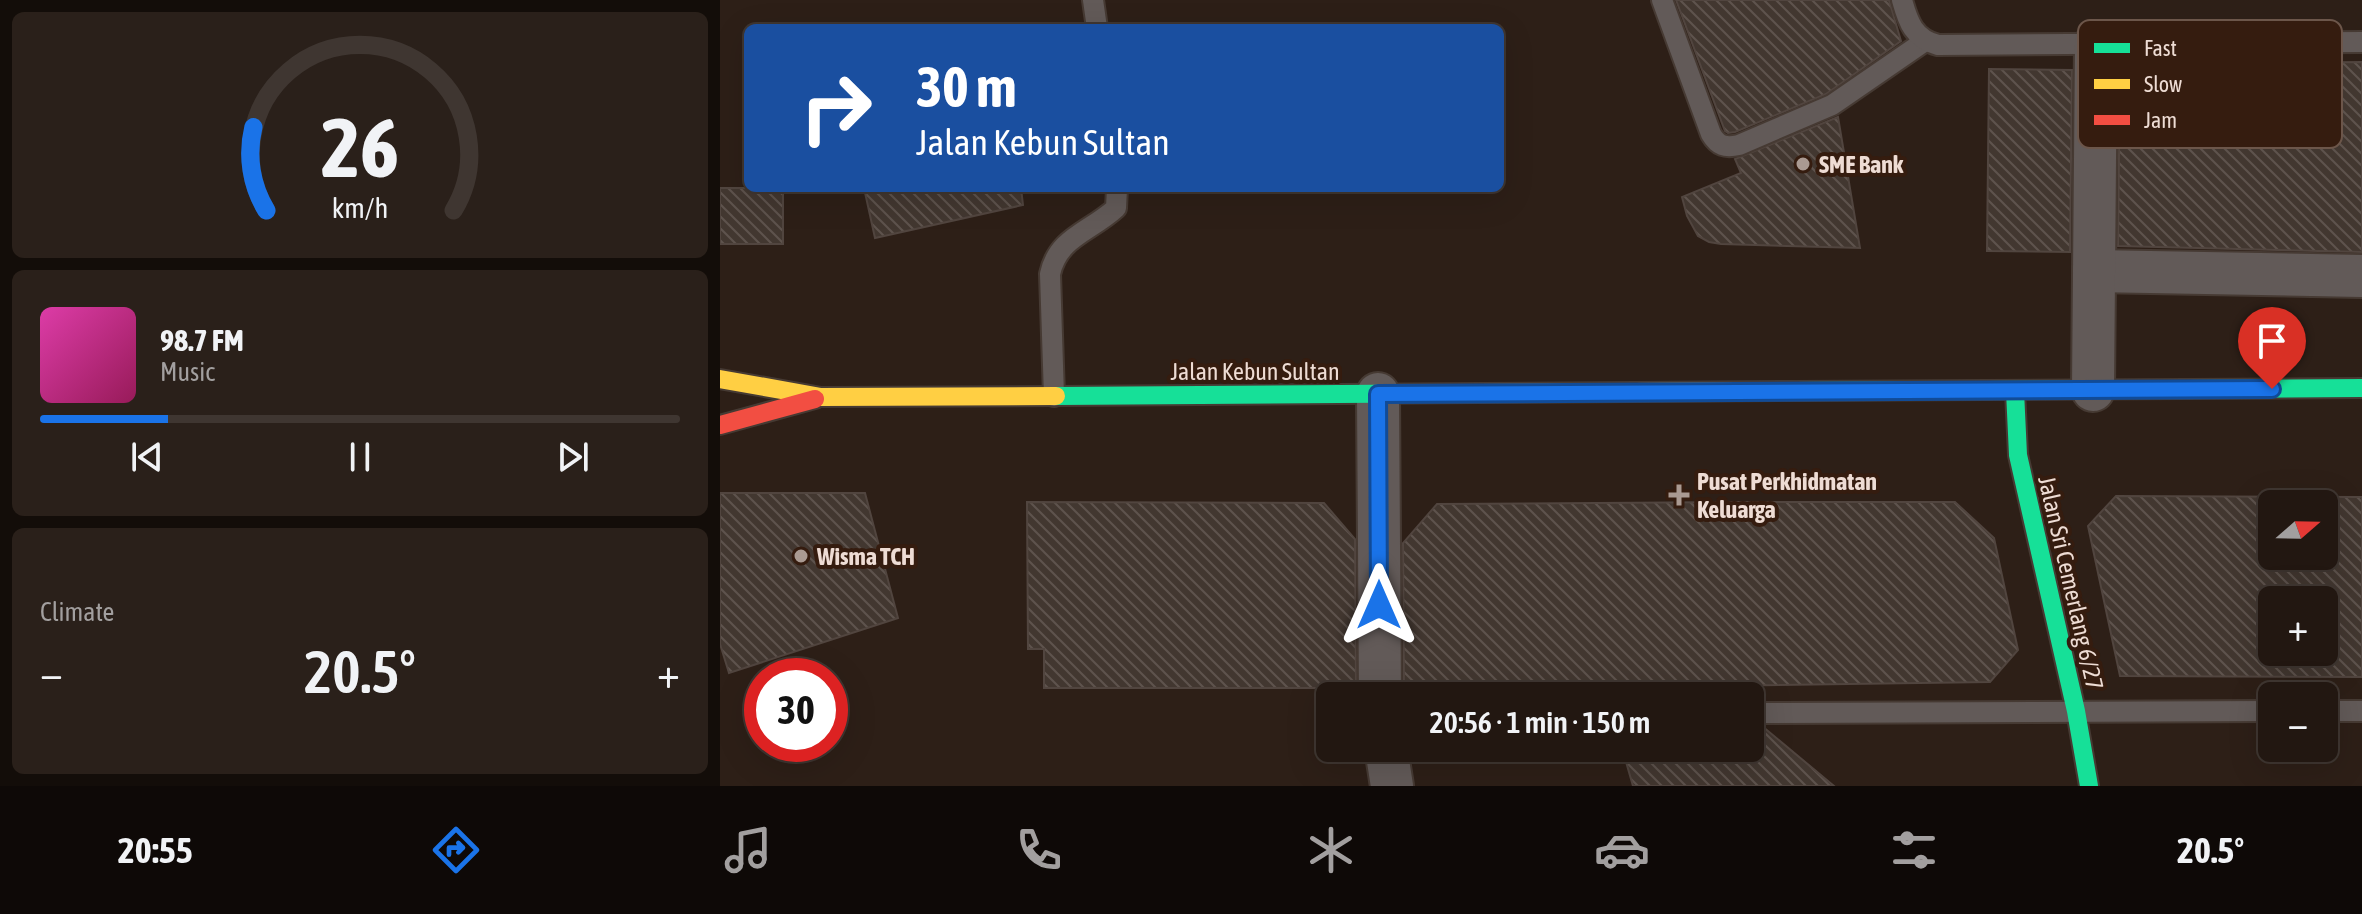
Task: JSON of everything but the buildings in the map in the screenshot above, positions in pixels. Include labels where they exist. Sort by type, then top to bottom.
[{"type":"main road","points":[[730,362],[778,388]]},
{"type":"main road","name":"Jalan Kebun Sultan","points":[[720,379],[821,397],[2362,388]]},
{"type":"main road","name":"Jalan Sri Cemerlang 6/27","points":[[2015,391],[2018,455],[2076,711],[2089,786]]},
{"type":"main road","name":"Jalan Kebun Sultan","points":[[720,425],[821,397]]},
{"type":"street","points":[[2093,390],[2095,148]]},
{"type":"street","points":[[2094,271],[2362,276]]},
{"type":"street","points":[[1378,394],[1380,682]]},
{"type":"street","points":[[1388,762],[1392,786]]},
{"type":"lane","points":[[1093,0],[1096,24]]},
{"type":"lane","points":[[1662,0],[1711,134],[1715,142],[1728,147],[1832,105],[1925,41]]},
{"type":"lane","points":[[1902,0],[1907,19],[1915,32],[1925,41],[1938,45],[2078,44]]},
{"type":"lane","points":[[2342,42],[2362,42]]},
{"type":"lane","points":[[1054,396],[1050,274],[1054,258],[1061,247],[1116,208],[1117,192]]},
{"type":"lane","points":[[1764,713],[2258,711]]},
{"type":"lane","points":[[2338,711],[2362,711]]},
{"type":"traffic: fast","points":[[1793,391],[2362,388]]},
{"type":"traffic: fast","points":[[2015,391],[2018,455],[2076,711],[2089,786]]},
{"type":"traffic: fast","points":[[1056,396],[1479,393]]},
{"type":"traffic: slow","points":[[720,379],[821,397],[1056,396]]},
{"type":"traffic: slow","points":[[1479,393],[1793,391]]},
{"type":"traffic: jam","points":[[720,425],[815,399]]},
{"type":"place","name":"SME Bank","points":[[1803,164]]},
{"type":"place","name":"Pusat Perkhidmatan Keluarga","points":[[1679,495]]},
{"type":"place","name":"Wisma TCH","points":[[801,556]]},
{"type":"route","points":[[1379,605],[1378,394],[2272,389]]}]
